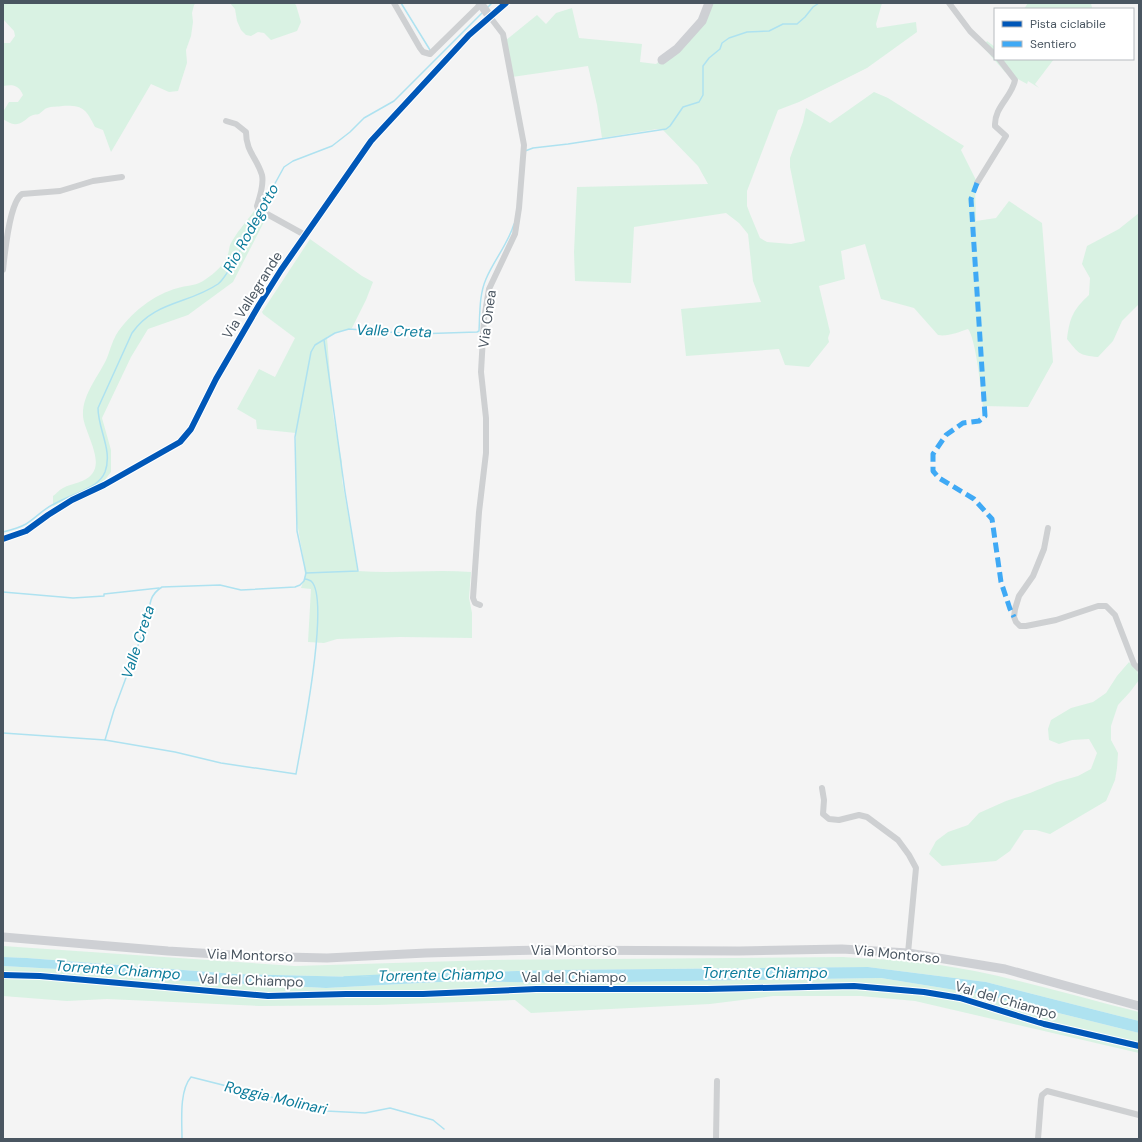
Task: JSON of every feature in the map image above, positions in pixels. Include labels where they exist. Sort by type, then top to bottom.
[{"type":"main road","points":[[662,60],[677,49],[702,21],[709,3]]},
{"type":"main road","name":"Via Montorso","points":[[3,938],[248,956],[327,958],[426,953],[541,950],[739,951],[842,949],[908,953],[1005,969],[1139,1006]]},
{"type":"street","points":[[394,3],[423,52],[432,53],[484,9],[506,3]]},
{"type":"street","points":[[948,3],[970,31],[994,54]]},
{"type":"street","name":"Via Vallegrande","points":[[3,539],[26,531],[72,500],[104,485],[180,442],[191,429],[216,379],[258,305],[370,140],[469,35],[484,9]]},
{"type":"street","name":"Via Onea","points":[[480,605],[475,603],[473,598],[479,512],[486,453],[486,418],[481,372],[484,319],[489,289],[515,234],[519,208],[524,145],[503,34],[484,9]]},
{"type":"street","points":[[977,183],[1006,136],[995,126],[995,120],[997,112],[1014,86],[1015,80],[1000,60]]},
{"type":"street","points":[[226,121],[236,124],[246,132],[248,149],[256,161],[262,177],[262,185],[257,206],[260,210],[305,235]]},
{"type":"street","points":[[3,270],[10,222],[18,197],[22,194],[60,192],[93,181],[122,177]]},
{"type":"street","points":[[1048,528],[1044,549],[1033,576],[1019,596],[1014,617],[1016,622],[1020,626],[1026,626],[1056,620],[1098,606],[1106,606],[1114,615],[1134,664],[1139,668]]},
{"type":"street","points":[[822,788],[824,800],[823,814],[829,819],[839,820],[858,815],[867,817],[898,840],[916,868],[908,953]]},
{"type":"street","points":[[716,1139],[717,1081]]},
{"type":"street","points":[[1038,1139],[1041,1100],[1042,1095],[1047,1091],[1139,1115]]},
{"type":"green space","points":[[3,3],[196,3],[192,13],[193,22],[191,36],[186,50],[187,63],[178,91],[169,92],[151,84],[111,152],[103,130],[95,127],[86,112],[79,107],[49,107],[39,114],[33,115],[17,124],[8,122],[3,119],[3,112],[9,102],[18,102],[23,95],[18,87],[10,85],[3,86],[3,43],[10,43],[15,36],[14,31],[3,19]]},
{"type":"green space","points":[[230,3],[294,3],[301,22],[297,31],[271,40],[264,33],[258,32],[251,36],[246,35],[241,30],[237,21],[235,9]]},
{"type":"green space","points":[[708,3],[882,3],[876,24],[877,28],[916,22],[917,32],[867,68],[799,102],[778,110],[747,191],[747,206],[760,238],[767,242],[791,244],[805,241],[790,167],[790,158],[803,122],[806,108],[830,123],[874,92],[888,98],[964,146],[961,150],[977,182],[975,188],[976,221],[996,218],[1009,201],[1042,223],[1053,362],[1028,407],[983,406],[976,354],[968,329],[949,335],[938,335],[914,308],[881,299],[865,244],[841,251],[845,279],[819,286],[830,332],[828,338],[829,342],[809,367],[785,365],[779,349],[686,356],[681,309],[761,302],[753,281],[748,234],[739,223],[726,213],[634,227],[631,283],[575,281],[574,252],[577,187],[708,184],[698,166],[663,130],[657,129],[602,138],[597,105],[588,66],[512,77],[506,40],[537,15],[546,24],[556,13],[572,8],[579,38],[642,44],[640,62],[656,64],[688,35]]},
{"type":"green space","points":[[1028,3],[1091,3],[1092,8],[1025,8]]},
{"type":"green space","points":[[987,41],[994,46],[994,60],[983,47]]},
{"type":"green space","points":[[994,60],[1053,60],[1035,84],[1039,88],[1028,81],[1027,84],[1005,72]]},
{"type":"green space","points":[[254,211],[265,220],[233,282],[188,315],[148,329],[131,357],[102,418],[111,450],[111,472],[104,481],[95,487],[53,506],[53,496],[63,488],[89,477],[95,468],[95,453],[84,422],[83,408],[88,393],[104,365],[112,343],[121,327],[135,312],[151,300],[169,291],[199,283],[216,271],[227,258],[230,245],[235,236]]},
{"type":"green space","points":[[1139,213],[1139,304],[1122,321],[1113,341],[1098,357],[1080,353],[1067,339],[1069,325],[1073,314],[1079,305],[1089,295],[1090,278],[1082,264],[1087,246],[1119,229]]},
{"type":"green space","points":[[310,239],[362,276],[373,282],[352,328],[337,332],[327,337],[333,415],[342,462],[342,480],[358,571],[471,572],[469,598],[472,613],[472,638],[400,637],[337,639],[324,643],[308,642],[311,589],[301,588],[305,576],[296,517],[296,433],[257,429],[256,420],[237,409],[259,369],[275,377],[295,338],[262,312]]},
{"type":"green space","points":[[1129,662],[1137,670],[1139,680],[1118,705],[1111,726],[1111,740],[1118,753],[1117,768],[1115,780],[1106,801],[1050,834],[1036,830],[1024,830],[1010,851],[996,861],[942,866],[929,854],[936,841],[948,832],[968,825],[979,813],[1006,801],[1057,782],[1078,776],[1091,769],[1097,753],[1089,739],[1072,740],[1059,744],[1049,740],[1048,729],[1051,720],[1071,708],[1093,702],[1106,693],[1117,676]]},
{"type":"green space","points":[[3,946],[295,966],[491,960],[843,957],[934,964],[986,973],[1139,1012],[1139,1021],[986,982],[868,967],[555,970],[397,974],[359,977],[235,974],[3,957]]},
{"type":"green space","points":[[3,966],[94,971],[168,980],[326,988],[458,981],[563,983],[881,978],[986,995],[1139,1033],[1139,1053],[915,1001],[861,996],[773,996],[710,1004],[531,1013],[515,1000],[377,1005],[259,1006],[107,999],[67,1001],[3,996]]},
{"type":"water","points":[[3,957],[235,974],[359,977],[397,974],[555,970],[868,967],[986,982],[1139,1021],[1139,1033],[986,995],[881,978],[563,983],[458,981],[326,988],[168,980],[94,971],[3,966]]},
{"type":"waterway","points":[[401,3],[430,50]]},
{"type":"waterway","name":"Rio Rodegotto","points":[[488,7],[492,3]]},
{"type":"waterway","name":"Valle Creta","points":[[525,151],[533,148],[666,129],[670,126],[683,107],[699,102],[703,95],[703,66],[709,58],[720,49],[722,43],[729,38],[747,32],[769,31],[783,24],[797,24],[813,7],[819,3]]},
{"type":"waterway","name":"Rio Rodegotto","points":[[261,209],[284,167],[293,161],[332,146],[350,132],[364,118],[394,101],[482,13]]},
{"type":"waterway","name":"Rio Rodegotto","points":[[3,532],[26,524],[50,506],[90,487],[102,477],[107,464],[107,456],[98,408],[132,333],[141,323],[161,309],[207,291],[218,284],[223,279],[234,261],[259,212]]},
{"type":"waterway","name":"Valle Creta","points":[[105,740],[114,710],[143,632],[151,600],[158,589],[162,587],[220,585],[241,590],[295,587],[304,581],[306,573],[297,531],[295,437],[311,352],[315,345],[335,333],[349,329],[415,334],[479,331],[482,291],[489,272],[514,224]]},
{"type":"waterway","points":[[306,573],[358,571],[345,492],[324,340]]},
{"type":"waterway","points":[[3,733],[105,740],[175,752],[221,763],[296,774],[313,673],[318,614],[316,593],[311,581],[305,579]]},
{"type":"waterway","points":[[3,592],[73,598],[104,596],[104,594],[159,588]]},
{"type":"waterway","name":"Torrente Chiampo","points":[[344,977],[385,975]]},
{"type":"waterway","name":"Roggia Molinari","points":[[182,1139],[183,1098],[187,1083],[191,1077],[326,1111],[365,1113],[390,1108],[433,1120],[444,1129]]},
{"type":"marked path","points":[[977,183],[971,199],[985,416],[979,421],[963,423],[946,435],[933,454],[933,471],[939,478],[974,499],[992,519],[1001,582],[1014,617]]},
{"type":"cycle path","points":[[3,539],[26,531],[72,500],[104,485],[180,442],[191,429],[216,379],[281,270],[371,141],[469,35],[506,3]]},
{"type":"cycle path","name":"Val del Chiampo","points":[[3,975],[40,976],[268,996],[423,994],[536,989],[707,989],[854,986],[924,992],[960,998],[1044,1024],[1139,1046]]}]
